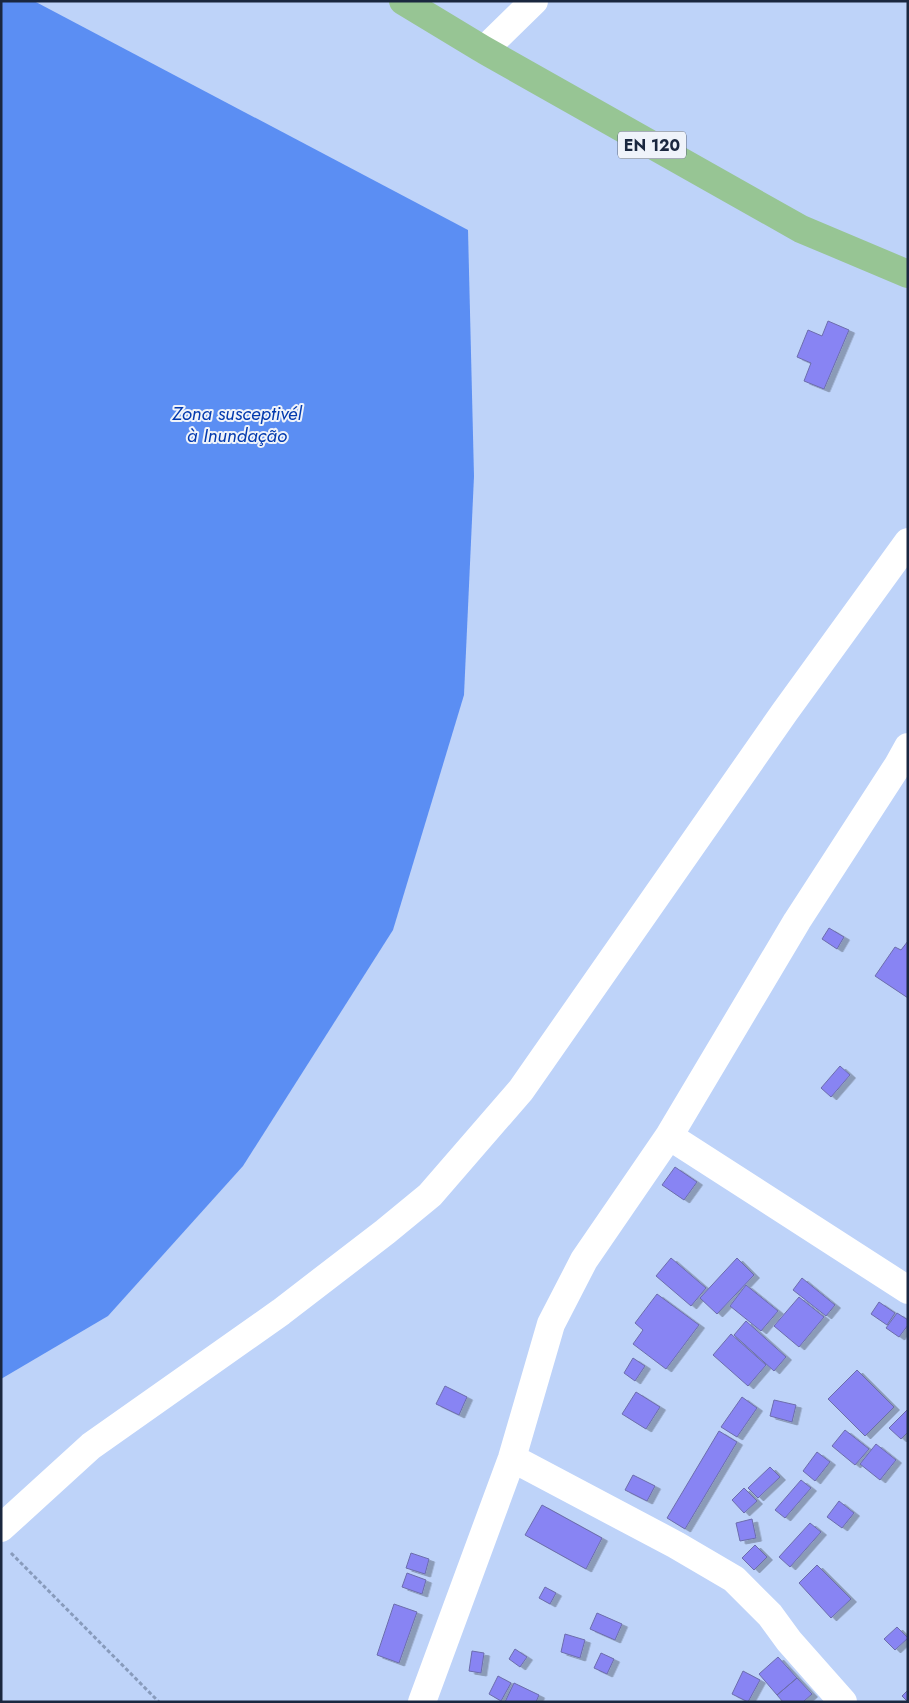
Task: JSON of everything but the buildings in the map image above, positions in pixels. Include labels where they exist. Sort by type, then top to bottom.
[{"type":"main road","name":"EN 120","points":[[403,1],[484,50],[801,229],[908,274]]},
{"type":"street","points":[[484,50],[534,1]]},
{"type":"street","points":[[5,1540],[91,1446],[281,1312],[430,1195],[521,1090],[784,713],[908,542]]},
{"type":"street","points":[[422,1702],[512,1458],[551,1324],[584,1260],[669,1136],[797,921],[908,747]]},
{"type":"street","points":[[669,1136],[908,1290]]},
{"type":"street","points":[[512,1458],[676,1545],[734,1579],[764,1609],[789,1641],[843,1702]]},
{"type":"path","points":[[5,1540],[159,1702]]},
{"type":"water","name":"Zona susceptivél à Inundação","points":[[1,1],[34,1],[468,230],[474,476],[464,695],[393,930],[243,1166],[108,1316],[1,1379]]}]
